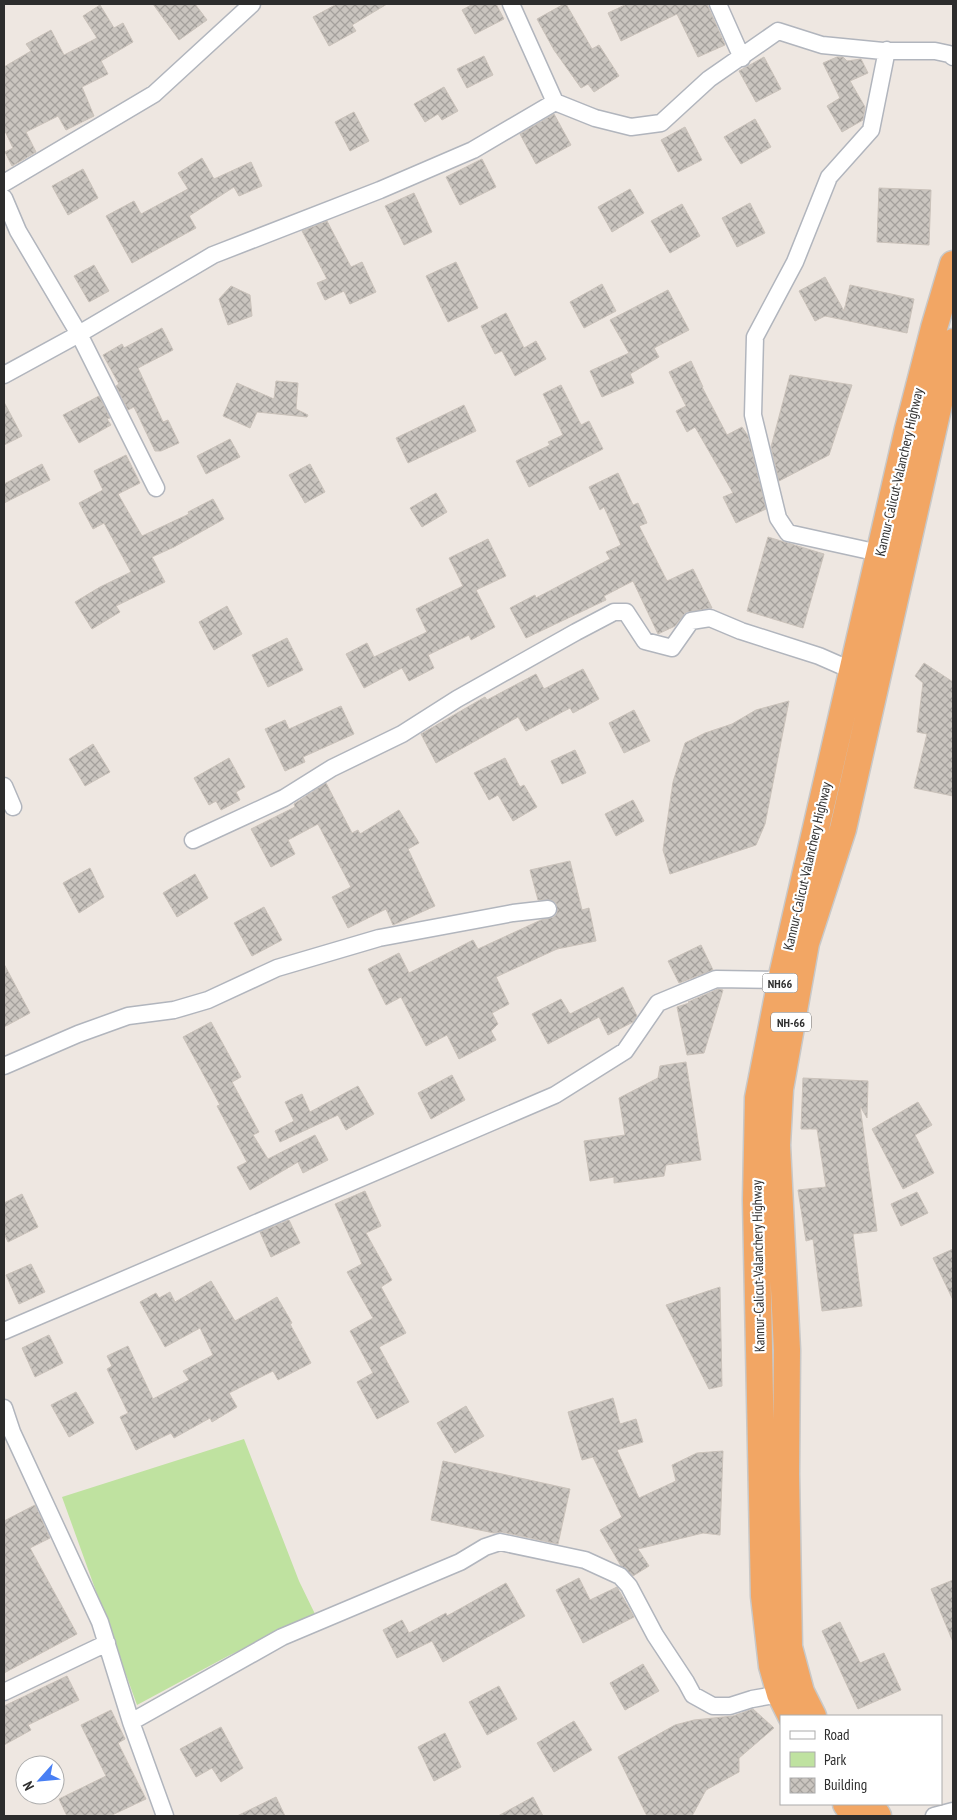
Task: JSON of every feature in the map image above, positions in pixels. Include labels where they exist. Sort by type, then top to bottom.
[{"type":"highway","name":"Kannur-Calicut-Valanchery Highway","points":[[786,1705],[772,1666],[764,1596],[756,1200],[758,1098],[781,980],[879,553],[934,328],[953,264]]},
{"type":"highway","name":"Kannur-Calicut-Valanchery Highway","points":[[813,1715],[801,1692],[789,1646],[786,1474],[787,1350],[777,1145],[780,1089],[806,944],[843,828],[953,342]]},
{"type":"highway","points":[[847,1805],[854,1816]]},
{"type":"highway","points":[[871,1805],[878,1816]]},
{"type":"street","points":[[4,183],[154,94],[252,4]]},
{"type":"street","points":[[511,4],[555,102],[595,118],[631,127],[661,123],[709,79],[742,58],[778,31],[822,45],[887,50],[936,50],[953,57]]},
{"type":"street","points":[[718,4],[742,58]]},
{"type":"street","points":[[879,553],[788,532],[778,518],[753,415],[755,337],[795,262],[829,177],[871,130],[887,50]]},
{"type":"street","points":[[4,375],[79,334],[213,255],[380,190],[473,150],[555,102]]},
{"type":"street","points":[[4,198],[18,231],[79,334],[156,488]]},
{"type":"street","points":[[193,840],[284,798],[332,768],[394,738],[457,699],[614,612],[626,612],[646,641],[672,648],[691,621],[710,618],[741,631],[819,656],[852,670]]},
{"type":"street","points":[[4,786],[13,807]]},
{"type":"street","points":[[4,1066],[78,1034],[128,1016],[174,1010],[208,1000],[277,968],[379,938],[548,909]]},
{"type":"street","points":[[4,1331],[555,1095],[625,1052],[658,1003],[716,979],[781,980]]},
{"type":"street","points":[[4,1408],[12,1432],[100,1622],[131,1722],[165,1816]]},
{"type":"street","points":[[131,1722],[282,1637],[460,1562],[485,1547],[500,1542],[585,1560],[620,1576],[629,1586],[655,1635],[693,1695],[713,1706],[730,1706],[752,1699],[786,1705]]},
{"type":"street","points":[[4,1692],[106,1642]]},
{"type":"street","points":[[934,1816],[953,1812]]},
{"type":"green space","points":[[244,1439],[299,1581],[315,1614],[228,1656],[137,1705],[62,1497]]},
{"type":"building","points":[[153,4],[195,4],[207,20],[179,40]]},
{"type":"building","points":[[337,4],[387,4],[352,25],[356,31],[329,46],[313,17]]},
{"type":"building","points":[[473,4],[496,4],[504,19],[475,34],[462,10]]},
{"type":"building","points":[[566,4],[592,49],[599,45],[619,76],[594,92],[588,84],[581,88],[554,50],[537,19]]},
{"type":"building","points":[[627,4],[707,4],[725,45],[698,57],[677,14],[621,41],[608,13]]},
{"type":"building","points":[[100,5],[114,28],[123,23],[133,42],[101,61],[108,74],[82,87],[94,116],[66,130],[58,116],[26,132],[36,152],[12,166],[5,152],[13,148],[4,129],[4,67],[31,51],[26,44],[51,30],[64,55],[97,38],[83,16]]},
{"type":"building","points":[[484,56],[493,75],[467,88],[457,69]]},
{"type":"building","points":[[764,57],[781,89],[756,102],[739,71]]},
{"type":"building","points":[[837,57],[843,57],[847,61],[861,59],[868,73],[850,81],[865,107],[863,120],[842,132],[827,106],[840,98],[823,63]]},
{"type":"building","points":[[444,87],[458,111],[442,120],[438,114],[425,122],[414,104]]},
{"type":"building","points":[[354,112],[369,141],[350,151],[335,122]]},
{"type":"building","points":[[554,114],[571,145],[536,164],[520,134]]},
{"type":"building","points":[[755,119],[771,147],[741,164],[724,137]]},
{"type":"building","points":[[685,127],[702,160],[678,172],[661,140]]},
{"type":"building","points":[[202,158],[214,179],[251,162],[262,186],[239,196],[234,187],[189,216],[196,228],[132,263],[106,216],[134,201],[141,214],[188,189],[178,173]]},
{"type":"building","points":[[482,159],[496,187],[460,205],[446,177]]},
{"type":"building","points":[[83,169],[98,198],[68,215],[52,186]]},
{"type":"building","points":[[879,188],[931,190],[929,245],[877,242]]},
{"type":"building","points":[[630,189],[644,213],[612,232],[598,207]]},
{"type":"building","points":[[414,193],[432,232],[404,245],[385,206]]},
{"type":"building","points":[[750,203],[765,233],[737,247],[722,218]]},
{"type":"building","points":[[682,204],[700,236],[670,253],[651,221]]},
{"type":"building","points":[[327,221],[351,267],[362,262],[376,292],[350,304],[344,291],[325,300],[317,283],[327,279],[302,231]]},
{"type":"building","points":[[456,262],[478,308],[448,322],[426,276]]},
{"type":"building","points":[[94,265],[109,291],[89,302],[74,276]]},
{"type":"building","points":[[825,277],[844,311],[850,285],[914,299],[907,333],[825,316],[815,321],[799,291]]},
{"type":"building","points":[[602,284],[616,311],[584,328],[570,302]]},
{"type":"building","points":[[231,286],[250,295],[252,316],[228,325],[219,299]]},
{"type":"building","points":[[668,290],[689,330],[654,348],[659,357],[630,374],[634,383],[602,397],[590,371],[629,353],[610,320]]},
{"type":"building","points":[[506,313],[524,348],[536,341],[546,359],[515,376],[502,351],[495,354],[481,326]]},
{"type":"building","points":[[162,328],[173,350],[138,368],[163,422],[168,420],[179,443],[161,451],[155,451],[134,407],[128,410],[116,386],[119,384],[103,355],[122,344],[124,348]]},
{"type":"building","points":[[691,361],[727,435],[742,427],[748,436],[766,509],[736,523],[723,497],[733,493],[695,427],[687,432],[676,411],[686,406],[669,372]]},
{"type":"building","points":[[790,375],[852,385],[829,455],[779,481],[771,447]]},
{"type":"building","points":[[276,381],[298,383],[296,409],[308,415],[307,417],[257,412],[250,428],[223,416],[237,383],[274,399]]},
{"type":"building","points":[[561,385],[581,425],[589,421],[603,449],[529,487],[516,461],[550,445],[548,442],[563,435],[543,394]]},
{"type":"building","points":[[99,396],[110,418],[107,419],[111,425],[79,443],[63,415]]},
{"type":"building","points":[[4,402],[22,436],[4,445]]},
{"type":"building","points":[[464,405],[476,431],[408,463],[396,438]]},
{"type":"building","points":[[230,439],[240,457],[206,474],[197,456]]},
{"type":"building","points":[[126,455],[140,483],[118,494],[142,536],[189,514],[188,512],[213,499],[224,519],[152,557],[165,582],[116,606],[120,612],[92,629],[75,602],[131,572],[104,523],[93,529],[79,503],[103,490],[94,471]]},
{"type":"building","points":[[42,464],[50,480],[4,503],[4,484]]},
{"type":"building","points":[[310,464],[325,492],[305,503],[289,475]]},
{"type":"building","points":[[618,473],[633,505],[638,503],[647,523],[639,526],[667,581],[693,569],[712,608],[686,612],[675,626],[658,634],[633,581],[604,596],[606,600],[526,638],[510,608],[535,595],[536,598],[610,559],[606,552],[621,545],[604,507],[600,510],[589,487]]},
{"type":"building","points":[[436,493],[447,512],[422,527],[410,508]]},
{"type":"building","points":[[768,537],[824,554],[803,628],[747,611]]},
{"type":"building","points":[[488,539],[506,576],[476,590],[495,627],[471,640],[469,635],[428,655],[434,668],[409,681],[402,668],[364,688],[346,654],[367,643],[374,657],[427,632],[416,609],[463,586],[449,558]]},
{"type":"building","points":[[227,606],[242,634],[214,650],[199,622]]},
{"type":"building","points":[[287,638],[303,670],[268,687],[252,655]]},
{"type":"building","points":[[924,663],[953,682],[953,796],[914,788],[927,734],[917,732],[923,683],[915,676]]},
{"type":"building","points":[[583,669],[599,699],[573,713],[570,708],[526,731],[518,717],[436,763],[421,734],[485,697],[487,700],[536,674],[544,689]]},
{"type":"building","points":[[789,701],[765,824],[756,845],[670,874],[663,850],[673,782],[685,743],[705,733],[732,724],[756,710]]},
{"type":"building","points":[[341,706],[354,734],[303,757],[305,762],[285,771],[265,729],[285,720],[289,729]]},
{"type":"building","points":[[634,710],[650,741],[624,753],[609,723]]},
{"type":"building","points":[[93,744],[110,772],[85,786],[69,759]]},
{"type":"building","points":[[575,750],[586,773],[562,784],[551,761]]},
{"type":"building","points":[[229,758],[245,787],[236,792],[240,800],[221,810],[216,801],[209,805],[194,778]]},
{"type":"building","points":[[505,758],[520,787],[524,785],[537,807],[513,821],[498,795],[489,800],[474,773]]},
{"type":"building","points":[[326,783],[352,833],[358,830],[360,834],[399,810],[419,843],[408,849],[435,906],[393,925],[386,909],[348,928],[332,897],[351,887],[318,824],[288,840],[295,854],[271,867],[251,829],[295,807],[294,804]]},
{"type":"building","points":[[633,800],[644,821],[616,836],[605,814]]},
{"type":"building","points":[[570,861],[582,910],[589,908],[596,941],[557,949],[496,977],[509,1004],[492,1013],[498,1024],[491,1031],[496,1040],[459,1059],[447,1035],[426,1046],[401,997],[386,1005],[368,969],[399,953],[409,973],[473,940],[478,949],[541,920],[554,917],[557,913],[556,903],[552,900],[538,900],[530,870]]},
{"type":"building","points":[[90,868],[104,897],[79,913],[63,883]]},
{"type":"building","points":[[195,874],[208,898],[177,917],[163,893]]},
{"type":"building","points":[[264,907],[282,940],[252,956],[234,923]]},
{"type":"building","points":[[701,945],[713,970],[679,983],[668,961]]},
{"type":"building","points":[[4,964],[30,1013],[4,1027]]},
{"type":"building","points":[[623,987],[637,1016],[633,1022],[608,1035],[599,1017],[548,1044],[532,1014],[561,999],[570,1014]]},
{"type":"building","points":[[718,989],[723,990],[704,1053],[687,1055],[677,1007]]},
{"type":"building","points":[[211,1022],[241,1077],[232,1082],[259,1132],[253,1135],[268,1159],[315,1135],[328,1160],[303,1173],[298,1162],[250,1190],[237,1167],[247,1162],[217,1106],[220,1105],[183,1037]]},
{"type":"building","points":[[686,1062],[701,1160],[666,1165],[664,1176],[614,1183],[614,1177],[590,1181],[584,1141],[625,1135],[619,1098],[658,1078],[660,1066]]},
{"type":"building","points":[[452,1075],[465,1100],[431,1119],[418,1093]]},
{"type":"building","points":[[803,1078],[868,1081],[867,1118],[860,1106],[877,1231],[853,1234],[862,1306],[822,1311],[813,1239],[806,1241],[798,1190],[826,1187],[817,1129],[801,1129]]},
{"type":"building","points":[[358,1086],[374,1114],[346,1130],[338,1115],[280,1142],[275,1131],[294,1121],[285,1102],[302,1094],[310,1112]]},
{"type":"building","points":[[918,1102],[932,1125],[915,1135],[934,1173],[903,1189],[872,1129]]},
{"type":"building","points":[[365,1191],[381,1226],[366,1233],[392,1280],[381,1287],[406,1333],[379,1347],[409,1402],[377,1419],[357,1382],[373,1373],[350,1331],[373,1318],[347,1272],[362,1264],[335,1204]]},
{"type":"building","points":[[917,1192],[928,1213],[901,1226],[891,1204]]},
{"type":"building","points":[[22,1194],[38,1227],[8,1242],[4,1233],[4,1203]]},
{"type":"building","points":[[289,1220],[300,1243],[271,1257],[260,1232]]},
{"type":"building","points":[[953,1249],[953,1300],[933,1258]]},
{"type":"building","points":[[31,1264],[45,1292],[19,1304],[6,1275]]},
{"type":"building","points":[[211,1281],[235,1321],[277,1297],[311,1363],[278,1380],[273,1371],[229,1393],[237,1407],[212,1422],[210,1418],[174,1438],[171,1433],[136,1450],[120,1417],[128,1413],[107,1369],[112,1366],[107,1356],[128,1346],[153,1399],[189,1380],[183,1371],[213,1355],[200,1328],[165,1347],[140,1302],[156,1293],[159,1298],[170,1292],[175,1302]]},
{"type":"building","points":[[720,1287],[722,1386],[709,1389],[666,1305]]},
{"type":"building","points":[[49,1335],[63,1363],[35,1377],[22,1348]]},
{"type":"building","points":[[76,1392],[94,1423],[69,1437],[51,1405]]},
{"type":"building","points":[[613,1398],[620,1424],[636,1419],[643,1442],[617,1450],[639,1498],[676,1481],[672,1465],[697,1453],[723,1451],[720,1535],[703,1533],[638,1549],[649,1566],[633,1576],[621,1566],[600,1530],[622,1517],[593,1457],[582,1460],[568,1412]]},
{"type":"building","points":[[466,1406],[484,1436],[455,1453],[437,1423]]},
{"type":"building","points":[[443,1461],[570,1489],[558,1544],[431,1520]]},
{"type":"building","points":[[35,1505],[50,1538],[30,1548],[77,1634],[4,1673],[4,1521]]},
{"type":"building","points":[[579,1578],[590,1600],[617,1587],[634,1617],[583,1643],[556,1590]]},
{"type":"building","points":[[953,1580],[953,1642],[931,1589]]},
{"type":"building","points":[[506,1583],[525,1616],[443,1662],[432,1641],[397,1658],[383,1630],[402,1620],[409,1633],[446,1613],[447,1616]]},
{"type":"building","points":[[840,1622],[860,1663],[884,1653],[901,1690],[858,1709],[822,1631]]},
{"type":"building","points":[[643,1664],[659,1691],[625,1710],[610,1683]]},
{"type":"building","points":[[67,1676],[79,1700],[28,1725],[31,1730],[4,1745],[4,1706]]},
{"type":"building","points":[[499,1686],[517,1719],[487,1735],[469,1702]]},
{"type":"building","points":[[753,1709],[774,1728],[739,1758],[739,1772],[706,1790],[692,1816],[647,1816],[618,1757],[675,1725],[694,1720],[733,1716]]},
{"type":"building","points":[[111,1710],[125,1739],[118,1743],[146,1799],[110,1816],[67,1816],[62,1805],[65,1805],[65,1796],[106,1776],[81,1725]]},
{"type":"building","points":[[574,1721],[592,1750],[554,1772],[537,1743]]},
{"type":"building","points":[[221,1727],[243,1768],[221,1782],[212,1768],[196,1777],[180,1749]]},
{"type":"building","points":[[445,1733],[461,1767],[434,1781],[418,1747]]},
{"type":"building","points":[[276,1797],[285,1816],[237,1816]]},
{"type":"building","points":[[533,1797],[543,1816],[498,1816]]}]
